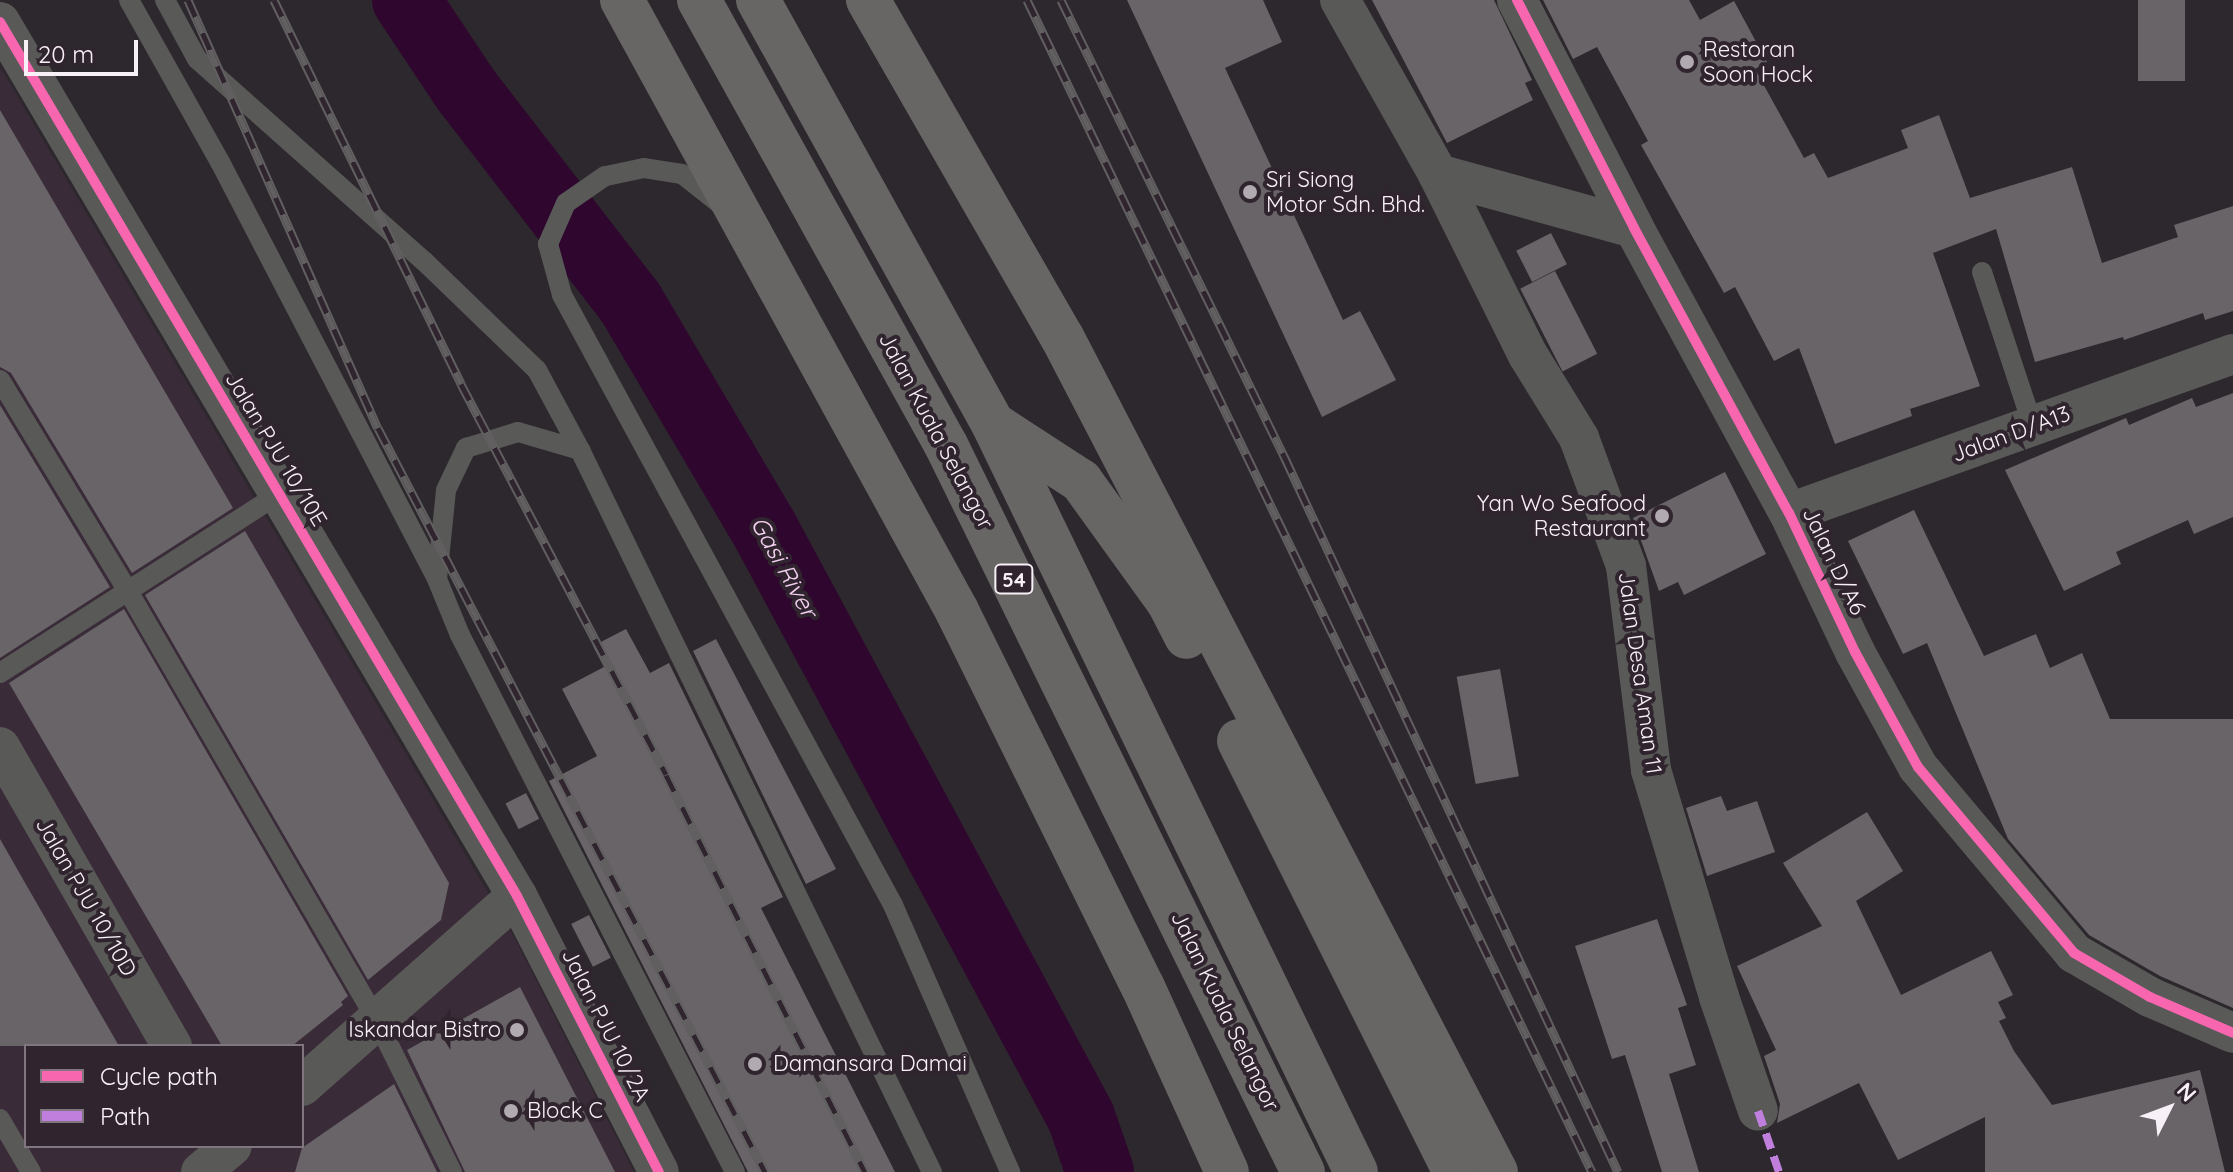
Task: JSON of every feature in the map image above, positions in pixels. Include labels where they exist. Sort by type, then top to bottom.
[{"type":"highway","points":[[622,0],[957,611],[1143,987],[1227,1172]]},
{"type":"highway","name":"Jalan Kuala Selangor","points":[[699,0],[946,445],[1303,1172]]},
{"type":"highway","name":"54","points":[[758,0],[993,424],[1356,1172]]},
{"type":"highway","points":[[868,0],[1062,337],[1496,1172]]},
{"type":"highway","points":[[993,424],[1081,481],[1169,603],[1455,1172]]},
{"type":"street","name":"Jalan Desa Aman 11","points":[[1340,0],[1438,174],[1528,355],[1579,438],[1626,566],[1651,770],[1719,997],[1758,1111]]},
{"type":"street","name":"Jalan D/A6","points":[[1517,0],[1634,228],[1789,513],[1855,652],[1918,767],[2074,953],[2150,997],[2233,1033]]},
{"type":"street","name":"Jalan PJU 10/10E","points":[[0,22],[517,896]]},
{"type":"street","points":[[1438,174],[1634,228]]},
{"type":"street","name":"Jalan D/A13","points":[[1789,513],[2233,354]]},
{"type":"street","name":"Jalan PJU 10/10D","points":[[0,747],[171,1044]]},
{"type":"street","points":[[304,1084],[517,896]]},
{"type":"street","name":"Jalan PJU 10/2A","points":[[517,896],[659,1172]]},
{"type":"lane","points":[[129,0],[220,162],[437,579],[460,635],[735,1172]]},
{"type":"lane","points":[[165,0],[197,59],[424,261],[537,370],[580,450],[932,1172]]},
{"type":"lane","points":[[746,228],[709,193],[682,174],[644,168],[605,176],[566,203],[548,244],[562,295],[893,905],[1010,1172]]},
{"type":"lane","points":[[1982,272],[2033,426]]},
{"type":"lane","points":[[0,380],[128,591],[377,1021],[452,1172]]},
{"type":"lane","points":[[437,579],[446,490],[466,448],[518,432],[580,450]]},
{"type":"lane","points":[[0,673],[279,494]]},
{"type":"lane","points":[[0,1119],[31,1172]]},
{"type":"shaded area","points":[[0,67],[513,935],[634,1172],[0,1172]]},
{"type":"building","name":"Sri Siong Motor Sdn. Bhd.","points":[[1127,0],[1263,0],[1282,42],[1225,68],[1343,320],[1360,311],[1396,380],[1322,417]]},
{"type":"building","points":[[1372,0],[1494,0],[1532,80],[1525,83],[1533,100],[1447,143]]},
{"type":"building","points":[[1543,0],[1689,0],[1700,20],[1734,1],[1767,62],[1755,69],[1804,158],[1814,153],[1828,178],[1908,148],[1901,130],[1939,115],[1970,198],[2072,167],[2102,263],[2178,237],[2174,225],[2233,206],[2233,311],[2205,320],[2203,313],[2124,340],[2123,337],[2035,362],[1996,229],[1933,253],[1980,386],[1910,409],[1912,416],[1835,444],[1799,348],[1774,361],[1735,287],[1724,293],[1641,145],[1648,141],[1597,47],[1573,59]]},
{"type":"building","points":[[2138,0],[2185,0],[2185,81],[2138,81]]},
{"type":"building","points":[[0,110],[233,508],[132,573],[11,373],[0,367]]},
{"type":"building","points":[[1551,233],[1567,264],[1532,282],[1516,251]]},
{"type":"building","points":[[1555,271],[1597,354],[1562,372],[1520,289]]},
{"type":"building","points":[[2233,393],[2233,517],[2194,534],[2188,520],[2116,552],[2121,564],[2064,591],[2005,470],[2126,418],[2129,425],[2192,398],[2196,407]]},
{"type":"building","points":[[0,405],[110,587],[0,658]]},
{"type":"building","points":[[1725,472],[1766,554],[1684,595],[1678,582],[1659,591],[1633,518]]},
{"type":"building","points":[[1914,510],[1984,656],[2036,634],[2050,668],[2082,653],[2110,719],[2233,719],[2233,1008],[2160,976],[2089,935],[2008,839],[1927,643],[1903,654],[1848,541]]},
{"type":"building","points":[[245,531],[449,883],[441,920],[368,980],[145,595]]},
{"type":"building","points":[[124,609],[348,996],[341,1002],[343,1005],[294,1044],[221,1044],[9,683]]},
{"type":"building","name":"Damansara Damai","points":[[626,629],[650,673],[669,663],[783,897],[761,908],[895,1172],[748,1172],[549,781],[597,756],[562,689],[604,667],[593,646]]},
{"type":"building","points":[[716,639],[836,869],[806,884],[693,651]]},
{"type":"building","points":[[1500,669],[1519,776],[1476,784],[1457,677]]},
{"type":"building","points":[[526,793],[539,819],[519,829],[506,803]]},
{"type":"building","points":[[1721,796],[1727,811],[1757,801],[1775,852],[1707,876],[1686,808]]},
{"type":"building","points":[[1867,812],[1903,871],[1856,901],[1901,995],[1991,951],[2013,995],[1998,1002],[2006,1018],[1999,1021],[2014,1051],[2052,1105],[2200,1070],[2225,1172],[1985,1172],[1985,1117],[1898,1160],[1859,1083],[1777,1123],[1780,1104],[1764,1056],[1776,1050],[1737,966],[1822,926],[1783,863]]},
{"type":"building","points":[[0,839],[118,1044],[0,1046]]},
{"type":"building","points":[[589,915],[611,958],[593,967],[571,924]]},
{"type":"building","points":[[1657,919],[1687,1005],[1678,1008],[1696,1065],[1669,1074],[1699,1172],[1662,1172],[1625,1055],[1612,1059],[1575,946]]},
{"type":"building","name":"Block C","points":[[520,987],[615,1172],[465,1172],[407,1050]]},
{"type":"building","points":[[394,1084],[437,1172],[295,1172],[304,1147]]},
{"type":"waterway","name":"Gasi River","points":[[406,0],[466,90],[630,302],[767,534],[1081,1117],[1100,1172]]},
{"type":"railway","points":[[188,0],[378,428],[765,1172]]},
{"type":"railway","points":[[274,0],[461,384],[666,775],[865,1172]]},
{"type":"railway","points":[[1027,0],[1592,1172]]},
{"type":"railway","points":[[1061,0],[1284,456],[1618,1172]]},
{"type":"marked path","points":[[1758,1111],[1779,1172]]},
{"type":"cycle path","points":[[1517,0],[1634,228],[1789,513],[1855,652],[1918,767],[2074,953],[2150,997],[2233,1033]]},
{"type":"cycle path","points":[[0,22],[517,896],[659,1172]]},
{"type":"place","name":"Restoran Soon Hock","points":[[1687,62]]},
{"type":"place","name":"Sri Siong Motor Sdn. Bhd.","points":[[1250,192]]},
{"type":"place","name":"Yan Wo Seafood Restaurant","points":[[1662,516]]},
{"type":"place","name":"Iskandar Bistro","points":[[517,1030]]},
{"type":"place","name":"Damansara Damai","points":[[755,1064]]},
{"type":"place","name":"Block C","points":[[511,1111]]}]
